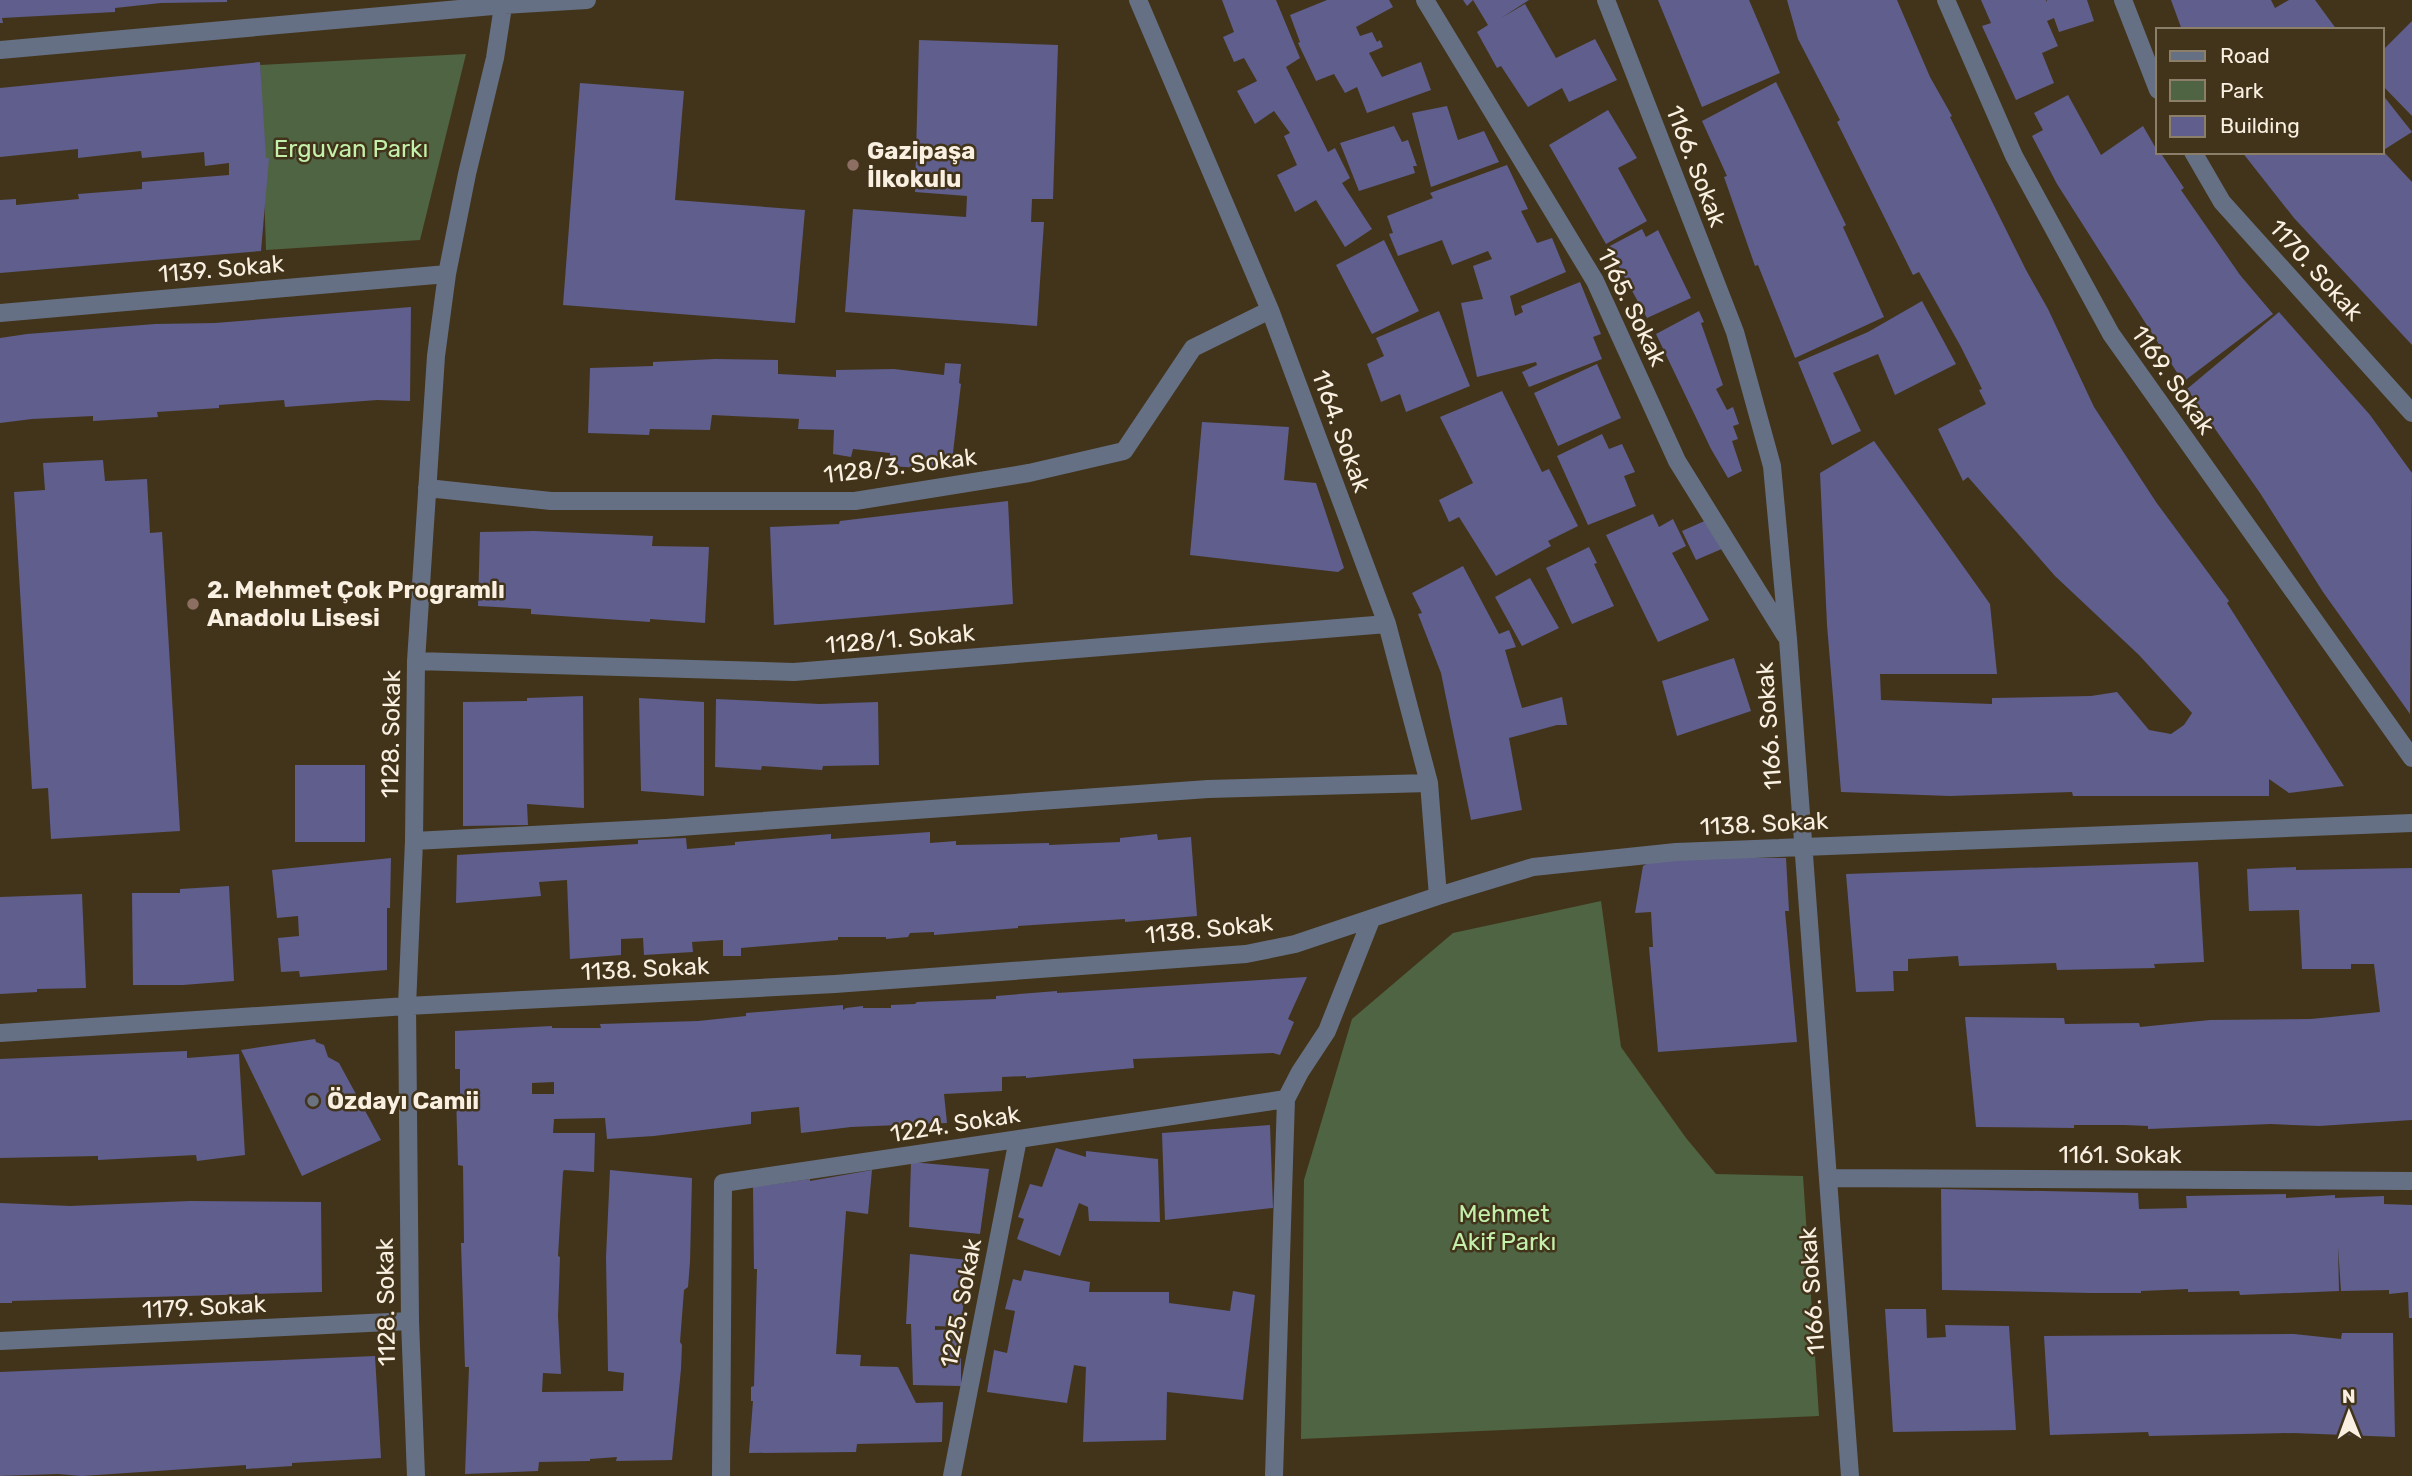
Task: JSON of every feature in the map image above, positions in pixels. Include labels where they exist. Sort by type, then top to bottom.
[{"type":"street","points":[[0,50],[504,2],[587,0]]},
{"type":"street","name":"1164. Sokak","points":[[1138,0],[1270,310],[1387,624],[1429,783],[1438,896]]},
{"type":"street","name":"1165. Sokak","points":[[1425,0],[1595,281],[1677,461],[1788,639]]},
{"type":"street","name":"1166. Sokak","points":[[1606,0],[1735,332],[1772,466],[1788,639],[1850,1476]]},
{"type":"street","name":"1169. Sokak","points":[[1946,0],[2014,156],[2111,334],[2412,758]]},
{"type":"street","points":[[2123,0],[2156,85]]},
{"type":"street","name":"1128. Sokak","points":[[416,1476],[410,1321],[407,1006],[414,841],[416,661],[436,356],[446,274],[495,58],[504,2]]},
{"type":"street","name":"1170. Sokak","points":[[2194,154],[2222,202],[2412,413]]},
{"type":"street","name":"1139. Sokak","points":[[0,313],[446,274]]},
{"type":"street","name":"1128/3. Sokak","points":[[427,488],[551,501],[855,501],[1029,474],[1124,452],[1193,348],[1270,310]]},
{"type":"street","name":"1128/1. Sokak","points":[[416,661],[794,672],[1387,624]]},
{"type":"street","points":[[414,841],[680,827],[1208,789],[1429,783]]},
{"type":"street","name":"1138. Sokak","points":[[0,1033],[407,1006],[835,984],[1246,954],[1295,944],[1533,867],[1676,852],[2412,823]]},
{"type":"street","points":[[1274,1476],[1286,1099],[1327,1031],[1371,920]]},
{"type":"street","name":"1224. Sokak","points":[[720,1476],[723,1183],[1286,1099]]},
{"type":"street","name":"1225. Sokak","points":[[952,1476],[1018,1139]]},
{"type":"street","name":"1161. Sokak","points":[[1828,1178],[2412,1181]]},
{"type":"street","name":"1179. Sokak","points":[[0,1341],[410,1321]]},
{"type":"green space","name":"Erguvan Parkı","points":[[466,54],[420,240],[266,250],[260,65]]},
{"type":"green space","name":"Mehmet Akif Parkı","points":[[1601,901],[1621,1047],[1686,1138],[1716,1174],[1803,1176],[1819,1416],[1301,1439],[1304,1180],[1352,1019],[1453,933]]},
{"type":"building","points":[[0,0],[227,2],[161,3],[115,8],[115,12],[2,18],[3,23],[0,23]]},
{"type":"building","points":[[1222,0],[1276,0],[1300,58],[1286,67],[1328,152],[1335,148],[1350,178],[1342,183],[1372,229],[1345,247],[1316,200],[1295,212],[1277,175],[1297,165],[1284,136],[1290,133],[1274,111],[1255,124],[1237,91],[1257,81],[1244,58],[1234,62],[1223,37],[1234,32]]},
{"type":"building","points":[[1327,0],[1389,0],[1393,7],[1356,27],[1360,36],[1372,32],[1377,42],[1380,40],[1383,47],[1369,53],[1382,77],[1421,62],[1431,90],[1367,113],[1357,87],[1345,93],[1334,74],[1316,81],[1298,43],[1300,42],[1290,15]]},
{"type":"building","points":[[1473,0],[1529,0],[1501,18],[1525,4],[1556,58],[1595,39],[1617,80],[1569,102],[1562,88],[1528,107],[1501,66],[1497,68],[1477,32],[1488,25]]},
{"type":"building","points":[[1658,0],[1749,0],[1780,73],[1702,107]]},
{"type":"building","points":[[1787,0],[1897,0],[1930,77],[2048,309],[2094,407],[2156,502],[2229,601],[2227,603],[2344,786],[2289,793],[2269,779],[2269,796],[2073,796],[2072,792],[1950,796],[1841,792],[1827,625],[1820,473],[1874,441],[1990,604],[1997,674],[1880,674],[1881,700],[1992,704],[1992,698],[2091,696],[2117,692],[2149,730],[2171,734],[2184,725],[2192,713],[2139,655],[2055,576],[1968,477],[1963,481],[1938,429],[1986,404],[1979,390],[1982,389],[1919,272],[1913,275],[1837,122],[1840,120],[1798,39]]},
{"type":"building","points":[[1981,0],[2087,0],[2094,21],[2059,32],[2054,18],[2047,21],[2058,46],[2042,53],[2054,83],[2016,100],[1982,26],[1991,23]]},
{"type":"building","points":[[2171,0],[2271,0],[2275,8],[2289,0],[2315,0],[2336,28],[2181,28]]},
{"type":"building","points":[[2412,21],[2412,116],[2384,87],[2384,49]]},
{"type":"building","points":[[919,40],[1058,45],[1053,199],[1032,199],[1031,222],[1044,222],[1037,326],[845,312],[853,209],[966,217],[967,196],[915,192]]},
{"type":"building","points":[[260,62],[266,158],[269,158],[261,251],[0,273],[0,200],[16,199],[16,205],[79,199],[78,194],[142,189],[142,182],[229,175],[229,163],[205,166],[204,152],[142,158],[141,151],[78,158],[78,149],[0,157],[0,88]]},
{"type":"building","points":[[1776,82],[1846,225],[1843,227],[1884,317],[1795,358],[1758,265],[1755,266],[1724,177],[1727,176],[1702,121]]},
{"type":"building","points":[[580,83],[684,91],[675,200],[805,210],[795,323],[563,305]]},
{"type":"building","points":[[2068,95],[2101,155],[2143,126],[2156,149],[2156,154],[2161,154],[2184,188],[2181,190],[2240,275],[2273,314],[2183,382],[2057,184],[2032,136],[2043,130],[2034,113]]},
{"type":"building","points":[[2384,97],[2412,132],[2384,150]]},
{"type":"building","points":[[1447,106],[1458,140],[1484,131],[1499,162],[1431,187],[1412,113]]},
{"type":"building","points":[[1608,110],[1637,158],[1618,168],[1647,221],[1606,244],[1549,145]]},
{"type":"building","points":[[1394,126],[1402,142],[1408,140],[1417,166],[1413,166],[1415,173],[1359,191],[1340,143]]},
{"type":"building","points":[[2384,152],[2412,182],[2412,345],[2294,218],[2244,154]]},
{"type":"building","points":[[1507,165],[1528,209],[1521,211],[1537,243],[1552,238],[1566,272],[1510,296],[1515,316],[1523,312],[1521,306],[1580,282],[1601,334],[1593,337],[1602,359],[1529,387],[1522,372],[1537,365],[1536,362],[1477,377],[1461,303],[1483,299],[1473,266],[1492,259],[1488,251],[1452,265],[1442,240],[1398,256],[1389,234],[1393,233],[1387,216],[1433,198],[1430,193]]},
{"type":"building","points":[[1642,229],[1646,237],[1658,230],[1691,298],[1647,318],[1608,247]]},
{"type":"building","points":[[1384,240],[1419,311],[1372,334],[1336,265]]},
{"type":"building","points":[[1922,301],[1956,364],[1895,395],[1878,354],[1833,373],[1861,431],[1832,445],[1798,362],[1868,332]]},
{"type":"building","points":[[411,307],[410,401],[377,400],[285,407],[284,400],[157,412],[158,417],[93,421],[93,416],[0,423],[0,338],[155,324],[215,323]]},
{"type":"building","points":[[1439,311],[1470,386],[1406,412],[1400,394],[1381,402],[1367,364],[1384,356],[1376,338]]},
{"type":"building","points":[[1699,311],[1723,385],[1716,389],[1727,410],[1733,407],[1739,424],[1733,426],[1738,439],[1732,441],[1742,471],[1728,478],[1711,449],[1656,334]]},
{"type":"building","points":[[2279,312],[2370,415],[2412,473],[2410,714],[2323,592],[2260,493],[2187,389]]},
{"type":"building","points":[[778,360],[778,374],[836,377],[836,370],[894,369],[944,375],[945,363],[961,364],[951,470],[890,466],[890,453],[853,449],[851,457],[833,454],[834,430],[798,429],[799,419],[712,415],[710,430],[650,429],[649,435],[588,433],[590,368],[653,366],[653,362]]},
{"type":"building","points":[[1597,364],[1621,418],[1558,446],[1534,393]]},
{"type":"building","points":[[1502,391],[1542,472],[1549,469],[1578,526],[1548,541],[1551,546],[1496,576],[1459,517],[1449,522],[1439,500],[1473,483],[1440,417]]},
{"type":"building","points":[[1202,422],[1289,427],[1284,480],[1316,483],[1344,568],[1338,572],[1190,555]]},
{"type":"building","points":[[1602,434],[1609,449],[1622,444],[1635,472],[1624,476],[1636,506],[1588,525],[1557,456]]},
{"type":"building","points":[[103,460],[105,481],[147,479],[150,533],[162,532],[180,831],[51,839],[48,788],[32,789],[14,492],[45,490],[43,463]]},
{"type":"building","points":[[1008,501],[1013,604],[774,625],[770,527],[839,524],[840,521]]},
{"type":"building","points":[[1653,514],[1659,527],[1673,519],[1686,546],[1672,553],[1709,620],[1658,642],[1606,535]]},
{"type":"building","points":[[1709,519],[1724,548],[1696,560],[1682,531]]},
{"type":"building","points":[[534,531],[653,536],[652,546],[709,547],[705,623],[531,614],[531,609],[478,606],[480,532]]},
{"type":"building","points":[[1589,547],[1614,606],[1572,624],[1546,568]]},
{"type":"building","points":[[1463,566],[1499,634],[1509,630],[1516,647],[1505,650],[1522,708],[1562,697],[1567,725],[1557,725],[1509,738],[1522,810],[1471,820],[1441,673],[1418,614],[1422,613],[1412,593]]},
{"type":"building","points":[[1530,578],[1559,628],[1522,646],[1495,597]]},
{"type":"building","points":[[1734,658],[1751,711],[1677,736],[1662,681]]},
{"type":"building","points":[[583,696],[584,808],[527,804],[528,825],[463,826],[463,702],[527,701],[527,698]]},
{"type":"building","points":[[639,698],[704,702],[704,796],[641,791]]},
{"type":"building","points":[[716,699],[820,704],[878,702],[879,765],[823,766],[822,770],[762,766],[761,770],[715,767]]},
{"type":"building","points":[[295,765],[365,765],[365,842],[295,842]]},
{"type":"building","points":[[930,832],[930,843],[956,841],[956,845],[1120,842],[1120,838],[1157,834],[1158,840],[1191,837],[1197,916],[1018,926],[934,935],[934,932],[910,933],[908,937],[886,939],[838,937],[838,940],[741,948],[741,956],[723,956],[723,940],[692,942],[693,952],[644,955],[643,938],[621,939],[621,955],[570,959],[567,880],[539,882],[541,896],[456,903],[457,855],[638,844],[638,840],[686,838],[687,849],[831,834],[831,839]]},
{"type":"building","points":[[391,858],[390,908],[387,908],[387,970],[300,977],[299,971],[281,972],[278,938],[299,936],[298,916],[277,918],[272,870]]},
{"type":"building","points":[[1657,858],[1786,858],[1789,911],[1785,911],[1797,1042],[1658,1052],[1649,947],[1653,947],[1651,912],[1635,913],[1643,866]]},
{"type":"building","points":[[2198,862],[2204,962],[2154,964],[2155,968],[2057,970],[2056,963],[1959,966],[1958,956],[1908,959],[1908,971],[1893,971],[1894,991],[1856,992],[1846,874]]},
{"type":"building","points":[[2296,867],[2296,870],[2412,868],[2412,1120],[2319,1126],[2271,1124],[2148,1129],[2148,1126],[2125,1125],[2074,1125],[2074,1128],[1976,1127],[1965,1017],[2064,1018],[2065,1024],[2139,1023],[2140,1027],[2210,1020],[2311,1019],[2380,1012],[2374,964],[2351,964],[2351,969],[2302,969],[2299,910],[2249,911],[2247,869]]},
{"type":"building","points":[[229,886],[234,981],[133,985],[132,893],[180,893],[180,889]]},
{"type":"building","points":[[82,894],[86,988],[37,989],[37,992],[0,994],[0,897]]},
{"type":"building","points":[[1307,977],[1288,1019],[1294,1022],[1280,1055],[1273,1053],[1133,1059],[1134,1068],[1026,1078],[1002,1077],[1002,1091],[944,1094],[947,1123],[851,1127],[801,1133],[799,1107],[751,1112],[751,1124],[607,1139],[605,1118],[554,1119],[553,1133],[595,1133],[594,1172],[563,1172],[558,1256],[561,1374],[543,1373],[542,1392],[623,1391],[624,1373],[608,1371],[606,1257],[610,1170],[692,1178],[690,1262],[688,1287],[684,1290],[681,1369],[672,1460],[616,1461],[617,1457],[590,1461],[539,1462],[538,1471],[465,1474],[469,1367],[465,1367],[461,1243],[464,1243],[463,1166],[458,1165],[456,1095],[460,1096],[460,1069],[455,1069],[455,1031],[552,1026],[601,1028],[600,1024],[698,1021],[746,1016],[746,1013],[843,1005],[843,1010],[863,1006],[891,1008],[891,1005],[917,1002]],"holes":[[[554,1082],[554,1094],[532,1094],[532,1083]]]},
{"type":"building","name":"Özdayı Camii","points":[[315,1039],[324,1045],[328,1057],[339,1063],[381,1140],[302,1176],[241,1050]]},
{"type":"building","points":[[187,1051],[187,1058],[239,1054],[245,1155],[197,1161],[196,1155],[98,1160],[98,1156],[0,1158],[0,1059]]},
{"type":"building","points":[[1270,1125],[1273,1208],[1165,1220],[1162,1133]]},
{"type":"building","points":[[1056,1148],[1086,1157],[1086,1151],[1158,1159],[1160,1222],[1089,1221],[1088,1207],[1079,1203],[1060,1256],[1017,1239],[1024,1219],[1018,1217],[1030,1184],[1042,1187]]},
{"type":"building","points":[[911,1162],[989,1169],[980,1234],[909,1227]]},
{"type":"building","points":[[872,1170],[868,1214],[846,1211],[836,1354],[861,1355],[860,1366],[898,1367],[916,1403],[943,1402],[942,1442],[857,1444],[856,1452],[749,1453],[757,1269],[754,1269],[753,1187],[810,1181]]},
{"type":"building","points":[[1941,1189],[2138,1193],[2139,1209],[2187,1208],[2186,1196],[2384,1196],[2384,1204],[2412,1205],[2412,1318],[2409,1318],[2408,1292],[2389,1294],[2389,1290],[2341,1291],[2338,1247],[2339,1291],[2240,1295],[2239,1291],[2188,1292],[2188,1289],[2141,1293],[1942,1290]]},
{"type":"building","points":[[190,1201],[321,1202],[322,1292],[0,1303],[0,1203],[70,1206]]},
{"type":"building","points":[[910,1254],[968,1260],[961,1327],[935,1326],[935,1330],[961,1329],[961,1386],[913,1385],[911,1324],[906,1324]]},
{"type":"building","points":[[1024,1270],[1090,1282],[1089,1292],[1169,1292],[1169,1303],[1230,1311],[1233,1291],[1255,1295],[1243,1400],[1167,1392],[1166,1440],[1083,1442],[1086,1367],[1074,1365],[1067,1403],[987,1392],[994,1350],[1007,1353],[1015,1311],[1005,1309],[1013,1279],[1021,1281]]},
{"type":"building","points":[[1885,1309],[1926,1309],[1927,1338],[1946,1337],[1945,1325],[2009,1326],[2016,1430],[1893,1432]]},
{"type":"building","points":[[2342,1333],[2393,1333],[2395,1437],[2294,1433],[2149,1436],[2148,1432],[2050,1435],[2044,1336],[2294,1334],[2341,1339]]},
{"type":"building","points":[[375,1356],[381,1458],[292,1463],[292,1466],[246,1469],[246,1465],[82,1476],[0,1476],[0,1372]]},
{"type":"place","name":"Gazipaşa İlkokulu","points":[[853,165]]},
{"type":"place","name":"2. Mehmet Çok Programlı Anadolu Lisesi","points":[[193,604]]},
{"type":"place","name":"Özdayı Camii","points":[[313,1101]]}]
